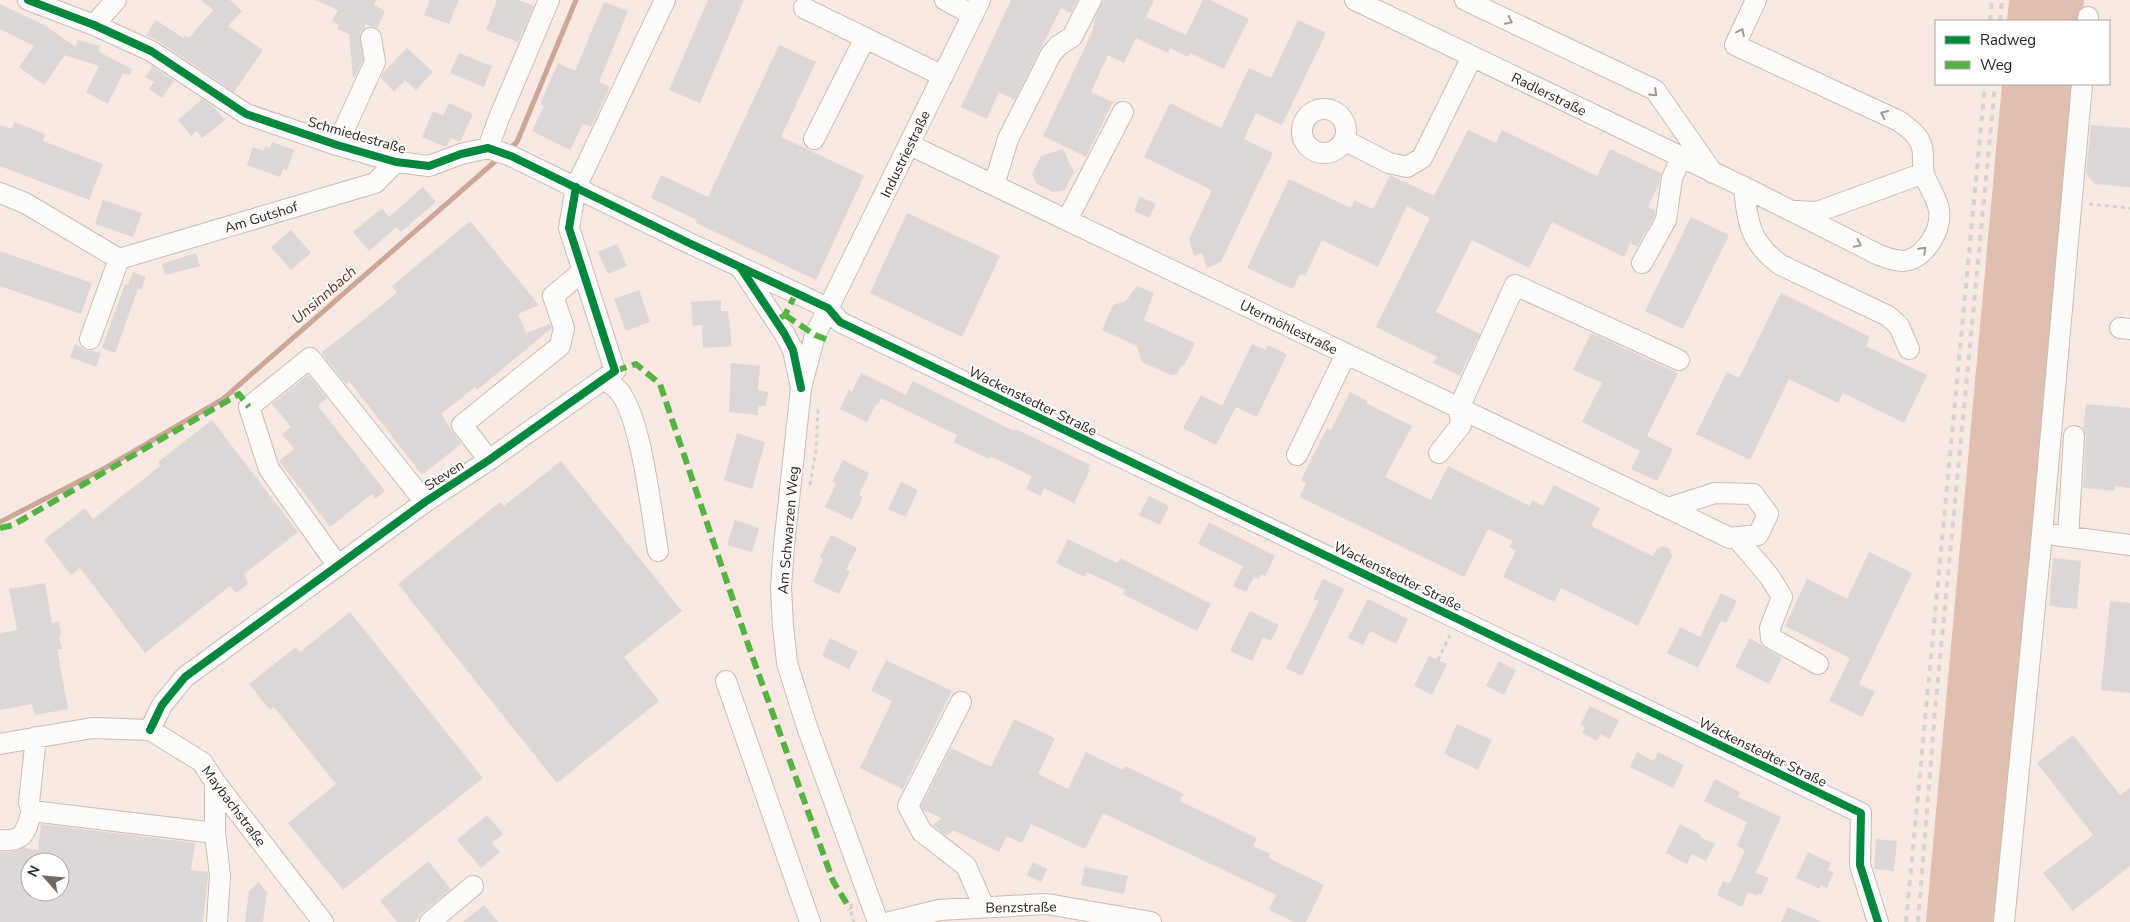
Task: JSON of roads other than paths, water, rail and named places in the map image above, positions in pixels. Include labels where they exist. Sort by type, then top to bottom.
[{"type":"street","name":"Schmiedestraße","points":[[28,0],[94,25],[152,51],[246,114],[337,145],[396,162],[429,166],[462,154],[498,151]]},
{"type":"street","points":[[94,25],[116,0]]},
{"type":"street","points":[[550,0],[499,118],[498,151],[828,308]]},
{"type":"street","points":[[658,551],[637,436],[619,392],[604,379],[615,371],[569,228],[576,187],[665,0]]},
{"type":"street","points":[[945,0],[976,8]]},
{"type":"street","points":[[994,185],[1008,139],[1051,54],[1058,46],[1072,36],[1091,0]]},
{"type":"street","name":"Radlerstraße","points":[[1355,0],[1744,187],[1879,255],[1892,260],[1908,260],[1920,255],[1930,243],[1937,230],[1939,210],[1924,172],[1922,146],[1916,134],[1899,121],[1735,45],[1756,0]]},
{"type":"street","points":[[1465,0],[1655,90],[1713,173]]},
{"type":"street","points":[[804,8],[943,76]]},
{"type":"street","name":"Industriestraße","points":[[828,308],[976,8]]},
{"type":"street","points":[[337,145],[374,62],[371,38]]},
{"type":"street","points":[[814,139],[865,38]]},
{"type":"street","points":[[1344,140],[1389,162],[1407,167],[1422,158],[1472,56]]},
{"type":"street","points":[[2004,922],[2042,534],[2082,85]]},
{"type":"street","points":[[1068,220],[1123,112]]},
{"type":"street","name":"Utermöhlestraße","points":[[910,145],[1730,538],[1758,535],[1768,514],[1753,494],[1714,494],[1668,508]]},
{"type":"street","points":[[1642,263],[1666,220],[1672,178],[1681,158]]},
{"type":"street","name":"Am Gutshof","points":[[119,259],[375,183],[396,162]]},
{"type":"street","points":[[1791,211],[1817,212],[1924,172]]},
{"type":"street","points":[[1744,187],[1748,223],[1755,238],[1772,258],[1781,265],[1888,316],[1899,326],[1909,349]]},
{"type":"street","points":[[0,193],[25,203],[119,259],[90,339]]},
{"type":"street","points":[[740,267],[784,333],[793,350],[801,388]]},
{"type":"street","points":[[489,460],[462,425],[560,346],[564,328],[553,296],[583,271]]},
{"type":"street","points":[[1440,453],[1461,424],[1460,408],[1515,285],[1679,360]]},
{"type":"street","name":"Am Schwarzen Weg","points":[[828,308],[815,335],[801,388],[781,586],[783,626],[788,664],[807,727],[878,922]]},
{"type":"street","name":"Wackenstedter Straße","points":[[828,308],[840,322],[1861,813],[1860,865],[1878,922]]},
{"type":"street","points":[[1297,454],[1346,354]]},
{"type":"street","points":[[338,566],[269,469],[249,407],[310,358],[425,502]]},
{"type":"street","name":"Steven","points":[[150,730],[162,705],[185,677],[425,502],[489,460],[604,379]]},
{"type":"street","points":[[2068,537],[2074,436]]},
{"type":"street","points":[[2042,534],[2130,544]]},
{"type":"street","points":[[1736,537],[1769,576],[1782,597],[1770,628],[1771,638],[1818,664]]},
{"type":"street","points":[[726,681],[810,922]]},
{"type":"street","points":[[961,702],[908,806],[922,832],[966,866],[984,907]]},
{"type":"street","name":"Maybachstraße","points":[[0,744],[92,728],[150,730],[202,762],[215,782],[323,922]]},
{"type":"street","points":[[0,840],[13,841],[19,838],[25,831],[32,810],[29,803],[36,738]]},
{"type":"street","points":[[215,782],[215,833],[220,876],[217,922]]},
{"type":"street","points":[[32,810],[215,833]]},
{"type":"street","points":[[430,922],[474,886]]},
{"type":"street","name":"Benzstraße","points":[[890,922],[939,910],[1047,904],[1151,922]]},
{"type":"waterway","name":"Unsinnbach","points":[[509,149],[517,142],[576,0]]},
{"type":"waterway","name":"Unsinnbach","points":[[0,522],[107,467],[223,399],[499,158]]},
{"type":"railway","points":[[1990,20],[1992,0]]},
{"type":"railway","points":[[2000,20],[2002,0]]},
{"type":"railway","points":[[1906,922],[1985,85]]},
{"type":"railway","points":[[1918,922],[1935,711],[1995,85]]}]
